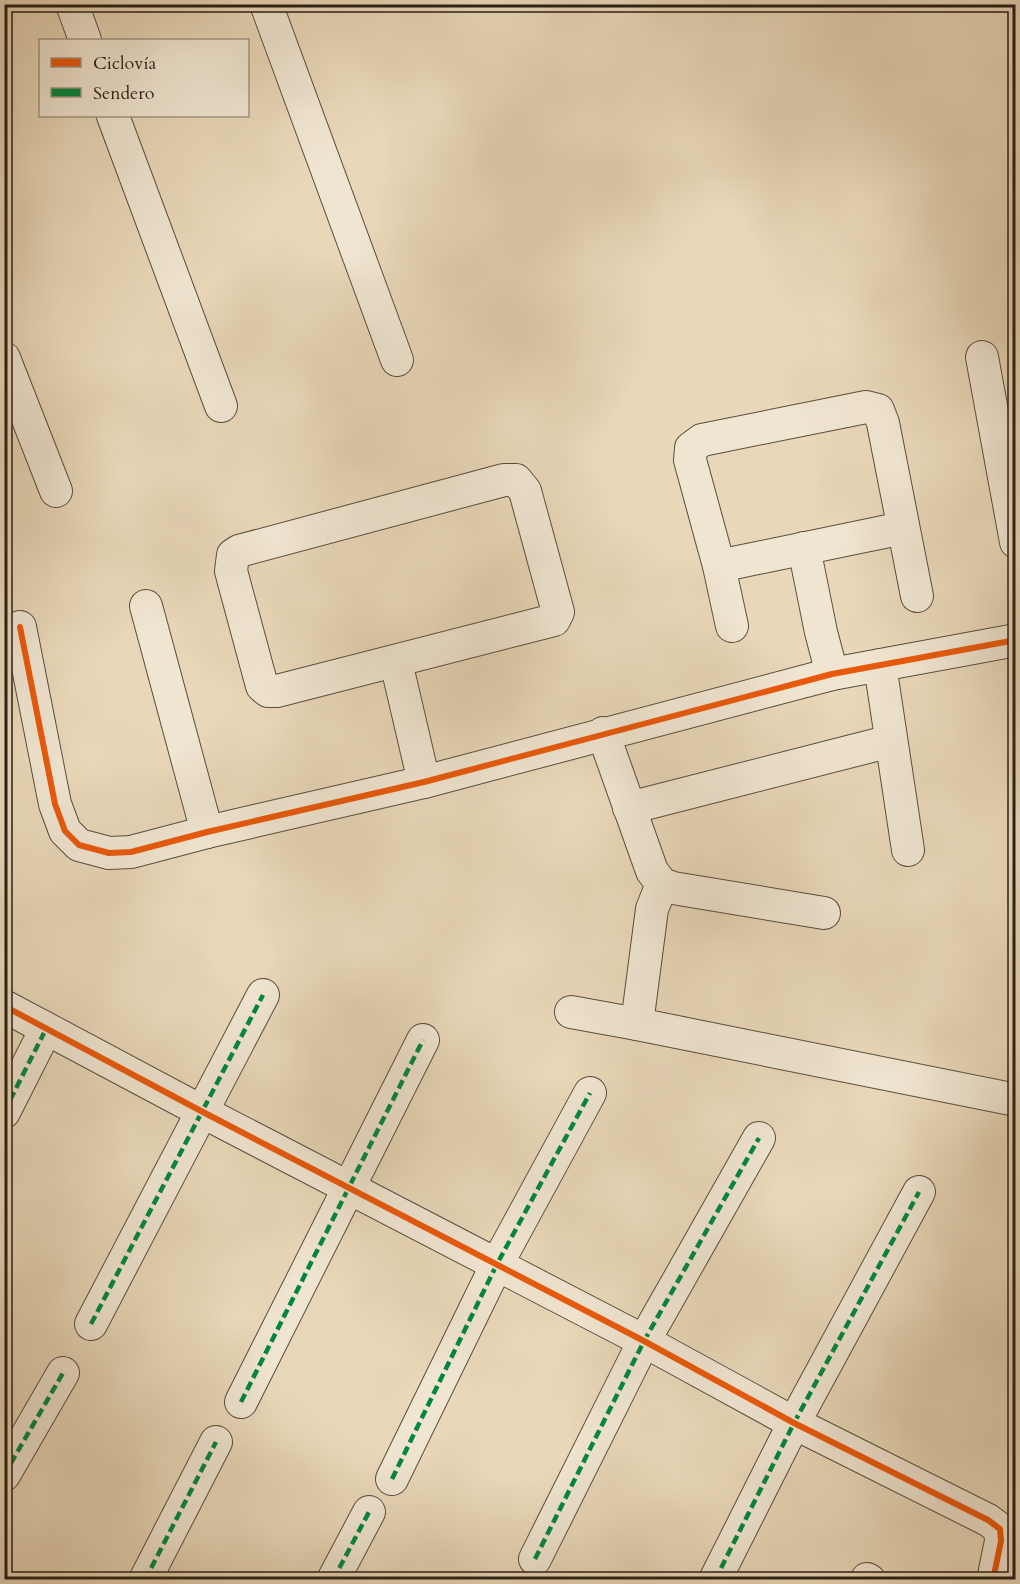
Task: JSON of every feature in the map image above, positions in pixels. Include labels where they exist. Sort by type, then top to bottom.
[{"type":"street","points":[[72,4],[85,39]]},
{"type":"street","points":[[266,4],[398,360]]},
{"type":"street","points":[[113,117],[221,406]]},
{"type":"street","points":[[982,357],[1016,542]]},
{"type":"street","points":[[4,358],[56,491]]},
{"type":"street","points":[[732,626],[719,566],[690,460],[691,448],[702,441],[866,407],[878,410],[883,423],[917,596]]},
{"type":"street","points":[[504,480],[516,480],[525,491],[558,612],[554,620],[396,662],[277,691],[268,691],[262,686],[231,571],[232,555],[238,551],[504,480]]},
{"type":"street","points":[[719,566],[903,528]]},
{"type":"street","points":[[804,548],[832,674]]},
{"type":"street","points":[[146,606],[207,832]]},
{"type":"street","points":[[20,627],[55,804],[65,831],[79,845],[109,853],[130,852],[424,782],[832,674],[1016,640]]},
{"type":"street","points":[[396,662],[424,782]]},
{"type":"street","points":[[880,665],[908,850]]},
{"type":"street","points":[[603,733],[652,872],[662,884],[673,888],[824,913]]},
{"type":"street","points":[[629,808],[891,741]]},
{"type":"street","points":[[637,1024],[652,909],[662,884]]},
{"type":"street","points":[[91,1324],[262,995]]},
{"type":"street","points":[[4,1006],[644,1341],[795,1423],[988,1520],[1000,1529],[1001,1540],[993,1580]]},
{"type":"street","points":[[571,1012],[1016,1100]]},
{"type":"street","points":[[4,1112],[46,1029]]},
{"type":"street","points":[[241,1402],[423,1040]]},
{"type":"street","points":[[392,1479],[497,1264],[590,1093]]},
{"type":"street","points":[[535,1559],[644,1341],[759,1138]]},
{"type":"street","points":[[715,1580],[795,1423],[919,1192]]},
{"type":"street","points":[[4,1475],[63,1373]]},
{"type":"street","points":[[146,1580],[216,1442]]},
{"type":"street","points":[[333,1580],[369,1512]]},
{"type":"marked path","points":[[91,1324],[263,995]]},
{"type":"marked path","points":[[4,1112],[46,1029]]},
{"type":"marked path","points":[[241,1402],[423,1040]]},
{"type":"marked path","points":[[392,1479],[497,1264],[590,1093]]},
{"type":"marked path","points":[[535,1559],[644,1341],[759,1138]]},
{"type":"marked path","points":[[715,1580],[794,1423],[919,1192]]},
{"type":"marked path","points":[[4,1475],[63,1373]]},
{"type":"marked path","points":[[145,1580],[216,1442]]},
{"type":"marked path","points":[[333,1580],[369,1512]]},
{"type":"cycle path","points":[[20,627],[55,804],[65,831],[79,845],[109,853],[131,852],[424,782],[832,674],[1016,640]]},
{"type":"cycle path","points":[[4,1006],[644,1341],[794,1423],[988,1520],[1000,1529],[1001,1541],[993,1580]]}]
